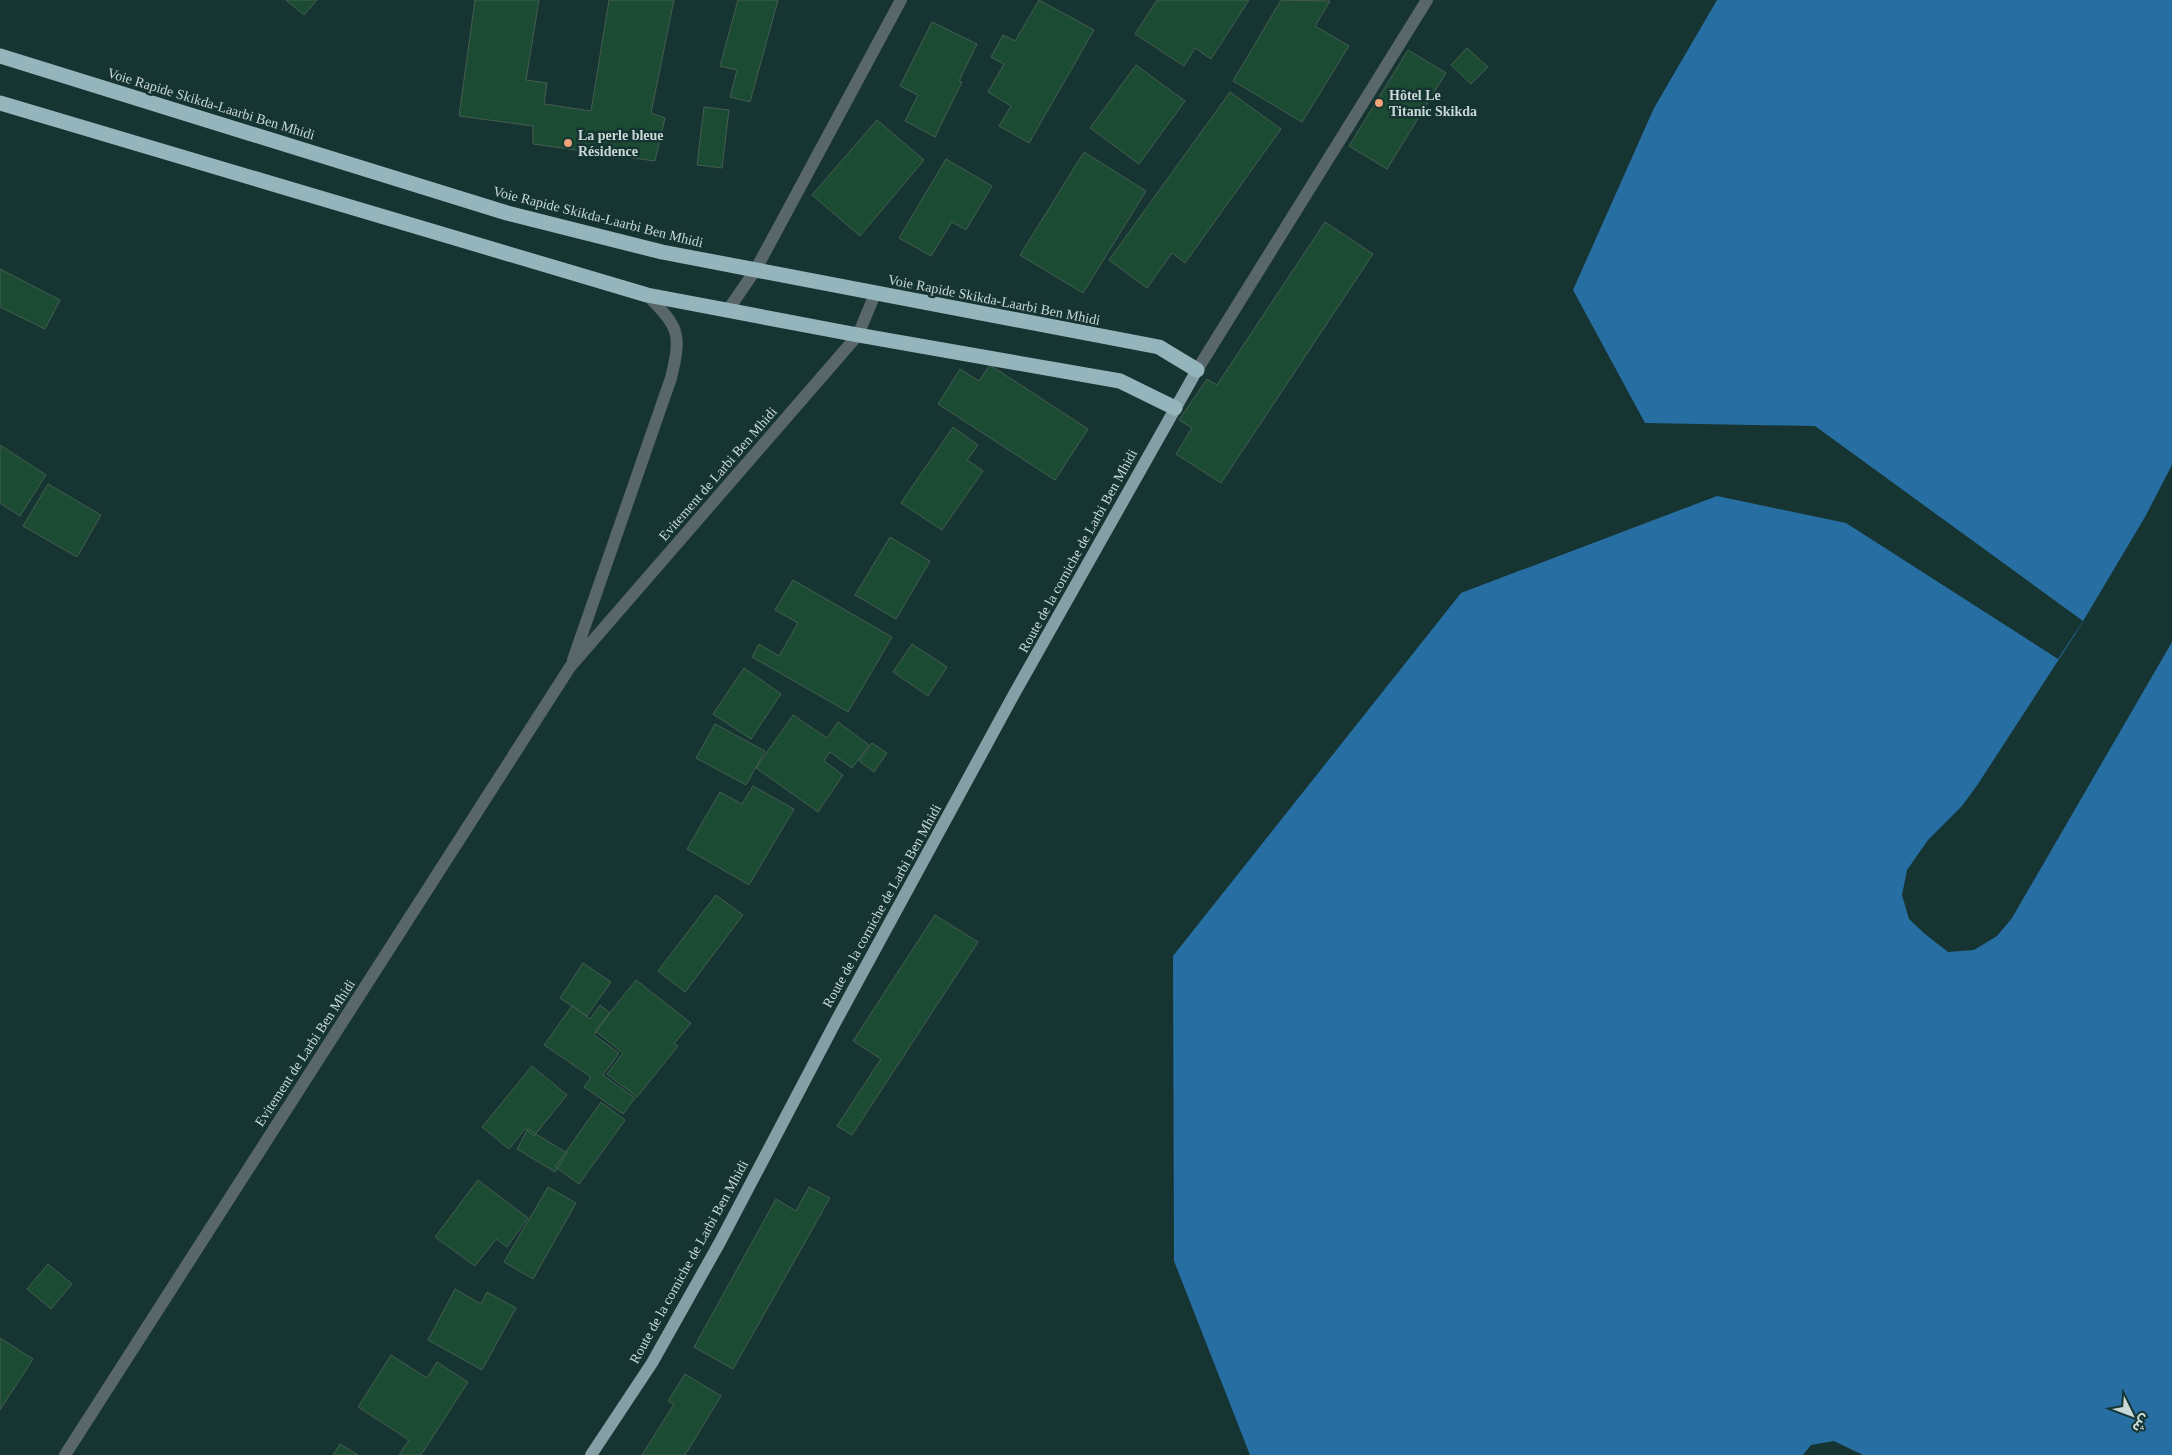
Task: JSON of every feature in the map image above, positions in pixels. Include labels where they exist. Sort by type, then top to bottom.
[{"type":"highway","name":"Voie Rapide Skikda-Laarbi Ben Mhidi","points":[[0,56],[507,213],[662,252],[1159,347],[1197,370]]},
{"type":"highway","points":[[0,103],[648,295],[858,336],[1120,381],[1175,408]]},
{"type":"main road","name":"Route de la corniche de Larbi Ben Mhidi","points":[[591,1455],[652,1363],[1013,696],[1197,370]]},
{"type":"street","points":[[728,310],[756,269],[901,0]]},
{"type":"street","points":[[1197,370],[1427,0]]},
{"type":"street","name":"Evitement de Larbi Ben Mhidi","points":[[65,1455],[570,667],[858,336],[875,294]]},
{"type":"street","name":"Evitement de Larbi Ben Mhidi","points":[[570,667],[671,378],[678,351],[677,334],[667,315],[648,295]]},
{"type":"water","points":[[1717,0],[2172,0],[2172,1455],[1250,1455],[1174,1261],[1173,956],[1461,593],[1717,496],[1846,523],[2058,659],[2083,621],[1815,426],[1645,423],[1573,290],[1654,108]]},
{"type":"pier","points":[[2172,465],[2172,642],[2012,918],[1997,936],[1974,950],[1948,952],[1909,919],[1902,895],[1907,870],[1928,840],[1962,806],[1978,784],[2076,633],[2145,517]]},
{"type":"pier","points":[[1834,1441],[1863,1455],[1803,1455],[1811,1445]]},
{"type":"building","points":[[286,0],[317,0],[304,15]]},
{"type":"building","points":[[475,0],[539,0],[526,80],[547,83],[544,104],[591,111],[609,0],[674,0],[651,113],[665,118],[655,161],[533,144],[533,126],[459,116]]},
{"type":"building","points":[[738,0],[778,0],[750,102],[730,97],[737,70],[720,66]]},
{"type":"building","points":[[1039,0],[1094,30],[1029,143],[999,126],[1011,106],[988,92],[1004,64],[991,57],[1003,35],[1015,41]]},
{"type":"building","points":[[1157,0],[1249,0],[1211,59],[1195,48],[1184,66],[1135,34]]},
{"type":"building","points":[[1281,0],[1330,1],[1315,26],[1349,46],[1302,122],[1233,81]]},
{"type":"building","points":[[932,22],[977,44],[959,81],[962,82],[935,137],[905,121],[918,95],[900,86]]},
{"type":"building","points":[[1467,48],[1488,67],[1471,84],[1451,65]]},
{"type":"building","points":[[1408,50],[1446,73],[1387,169],[1349,146]]},
{"type":"building","points":[[1136,65],[1185,101],[1139,164],[1090,128]]},
{"type":"building","points":[[1230,92],[1281,129],[1185,263],[1172,253],[1147,288],[1109,260]]},
{"type":"building","points":[[704,107],[729,110],[722,168],[697,165]]},
{"type":"building","points":[[877,120],[924,160],[860,236],[812,195]]},
{"type":"building","points":[[1084,152],[1146,191],[1083,293],[1020,255]]},
{"type":"building","points":[[946,159],[992,186],[966,230],[952,222],[931,256],[899,238]]},
{"type":"building","points":[[1325,222],[1373,254],[1221,483],[1176,454],[1192,428],[1179,420],[1207,379],[1217,385]]},
{"type":"building","points":[[0,269],[60,300],[45,329],[0,307]]},
{"type":"building","points":[[990,365],[1088,429],[1055,480],[938,404],[960,369],[979,381]]},
{"type":"building","points":[[953,427],[978,445],[967,460],[983,471],[942,530],[901,503]]},
{"type":"building","points":[[0,445],[46,475],[20,516],[0,503]]},
{"type":"building","points":[[48,484],[101,515],[77,557],[23,526]]},
{"type":"building","points":[[890,537],[930,561],[896,619],[855,595]]},
{"type":"building","points":[[793,580],[892,637],[848,712],[752,657],[759,644],[779,656],[798,623],[775,610]]},
{"type":"building","points":[[912,644],[947,667],[928,696],[893,672]]},
{"type":"building","points":[[744,668],[781,694],[751,739],[713,714]]},
{"type":"building","points":[[793,715],[827,738],[838,722],[869,745],[852,768],[830,752],[824,761],[843,775],[818,812],[756,768]]},
{"type":"building","points":[[715,724],[765,751],[746,785],[696,758]]},
{"type":"building","points":[[872,743],[887,753],[874,772],[859,761]]},
{"type":"building","points":[[753,786],[794,809],[749,885],[687,849],[720,792],[742,804]]},
{"type":"building","points":[[716,895],[743,915],[685,992],[658,971]]},
{"type":"building","points":[[935,915],[978,942],[852,1135],[837,1126],[881,1059],[853,1041]]},
{"type":"building","points":[[583,963],[611,982],[587,1016],[560,998]]},
{"type":"building","points":[[636,980],[691,1023],[674,1044],[678,1046],[637,1097],[607,1074],[623,1053],[595,1031]]},
{"type":"building","points":[[600,1005],[610,1013],[594,1035],[619,1053],[603,1075],[635,1098],[623,1114],[584,1087],[591,1077],[544,1045],[572,1006],[590,1019]]},
{"type":"building","points":[[532,1066],[567,1095],[534,1136],[525,1129],[509,1149],[482,1127]]},
{"type":"building","points":[[601,1102],[625,1120],[579,1184],[555,1167]]},
{"type":"building","points":[[528,1129],[567,1153],[555,1172],[517,1149]]},
{"type":"building","points":[[478,1180],[528,1218],[507,1247],[496,1239],[475,1266],[435,1237]]},
{"type":"building","points":[[548,1187],[576,1203],[533,1279],[504,1262]]},
{"type":"building","points":[[809,1187],[830,1198],[733,1369],[694,1347],[776,1199],[796,1211]]},
{"type":"building","points":[[48,1264],[72,1284],[51,1309],[27,1289]]},
{"type":"building","points":[[455,1289],[481,1304],[487,1292],[516,1308],[482,1370],[428,1340]]},
{"type":"building","points":[[0,1338],[33,1359],[0,1410]]},
{"type":"building","points":[[391,1355],[427,1378],[437,1362],[468,1382],[421,1455],[399,1455],[409,1440],[358,1407]]},
{"type":"building","points":[[685,1374],[721,1396],[685,1455],[642,1455],[674,1404],[668,1401]]},
{"type":"building","points":[[340,1444],[358,1455],[333,1455]]},
{"type":"place","name":"Hôtel Le Titanic Skikda","points":[[1379,103]]},
{"type":"place","name":"La perle bleue Résidence","points":[[568,143]]}]
